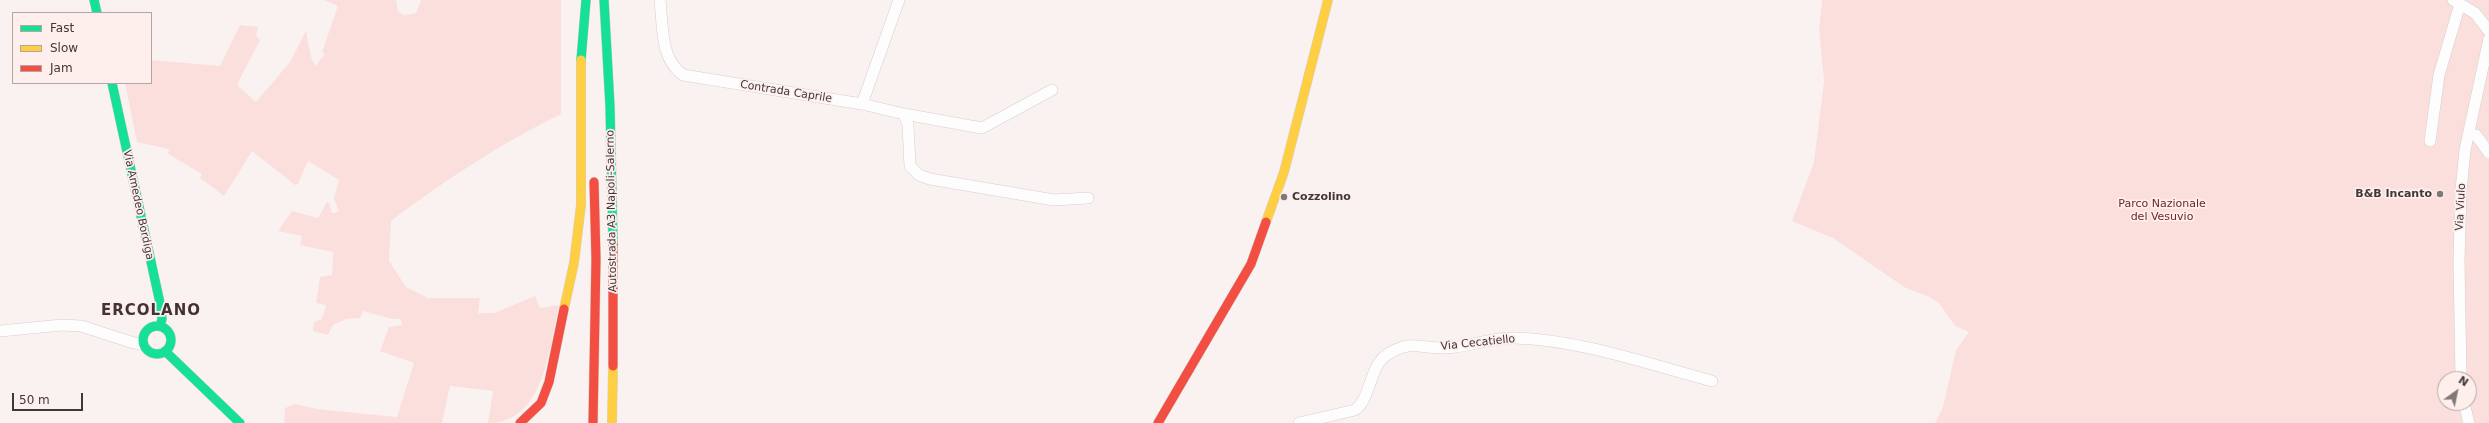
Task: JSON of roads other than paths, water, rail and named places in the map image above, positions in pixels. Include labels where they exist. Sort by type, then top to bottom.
[{"type":"main road","points":[[94,0],[97,12]]},
{"type":"main road","points":[[586,0],[591,118]]},
{"type":"main road","points":[[520,423],[541,403],[549,382],[574,263],[581,205],[581,55],[586,0]]},
{"type":"main road","name":"Autostrada A3 Napoli-Salerno","points":[[604,0],[611,100],[614,250],[612,423]]},
{"type":"main road","points":[[1158,423],[1252,264],[1284,172],[1328,0]]},
{"type":"main road","name":"Via Amedeo Bordiga","points":[[112,84],[160,303],[162,319],[160,326]]},
{"type":"main road","name":"Autostrada A3 Napoli-Salerno","points":[[593,173],[596,259],[593,423]]},
{"type":"main road","points":[[160,326],[168,331],[170,336],[169,346],[165,351],[155,353],[150,352],[143,344],[144,333],[148,329],[160,326]]},
{"type":"main road","points":[[165,351],[240,423]]},
{"type":"street","name":"Contrada Caprile","points":[[660,0],[667,58],[673,68],[683,75],[862,104],[904,114],[982,128],[1052,90]]},
{"type":"street","points":[[862,104],[899,0]]},
{"type":"street","points":[[2430,141],[2439,75],[2456,2],[2475,13],[2489,31]]},
{"type":"street","name":"Via Viulo","points":[[2461,371],[2460,204],[2489,47],[2489,38]]},
{"type":"street","points":[[904,114],[908,125],[910,166],[918,175],[930,179],[1054,200],[1088,198]]},
{"type":"street","points":[[2472,134],[2489,135]]},
{"type":"street","points":[[2472,134],[2489,153]]},
{"type":"street","points":[[0,330],[62,325],[81,326],[134,343],[143,344]]},
{"type":"street","name":"Via Cecatiello","points":[[1299,423],[1358,407],[1361,404],[1378,366],[1386,355],[1403,345],[1446,348],[1513,338],[1555,342],[1712,381]]},
{"type":"street","points":[[2466,411],[2469,423]]},
{"type":"place","name":"B&B Incanto","points":[[2440,194]]},
{"type":"place","name":"Cozzolino","points":[[1284,197]]},
{"type":"district","name":"ERCOLANO","points":[[151,311]]},
{"type":"park label","name":"Parco Nazionale del Vesuvio","points":[[2162,210]]}]
